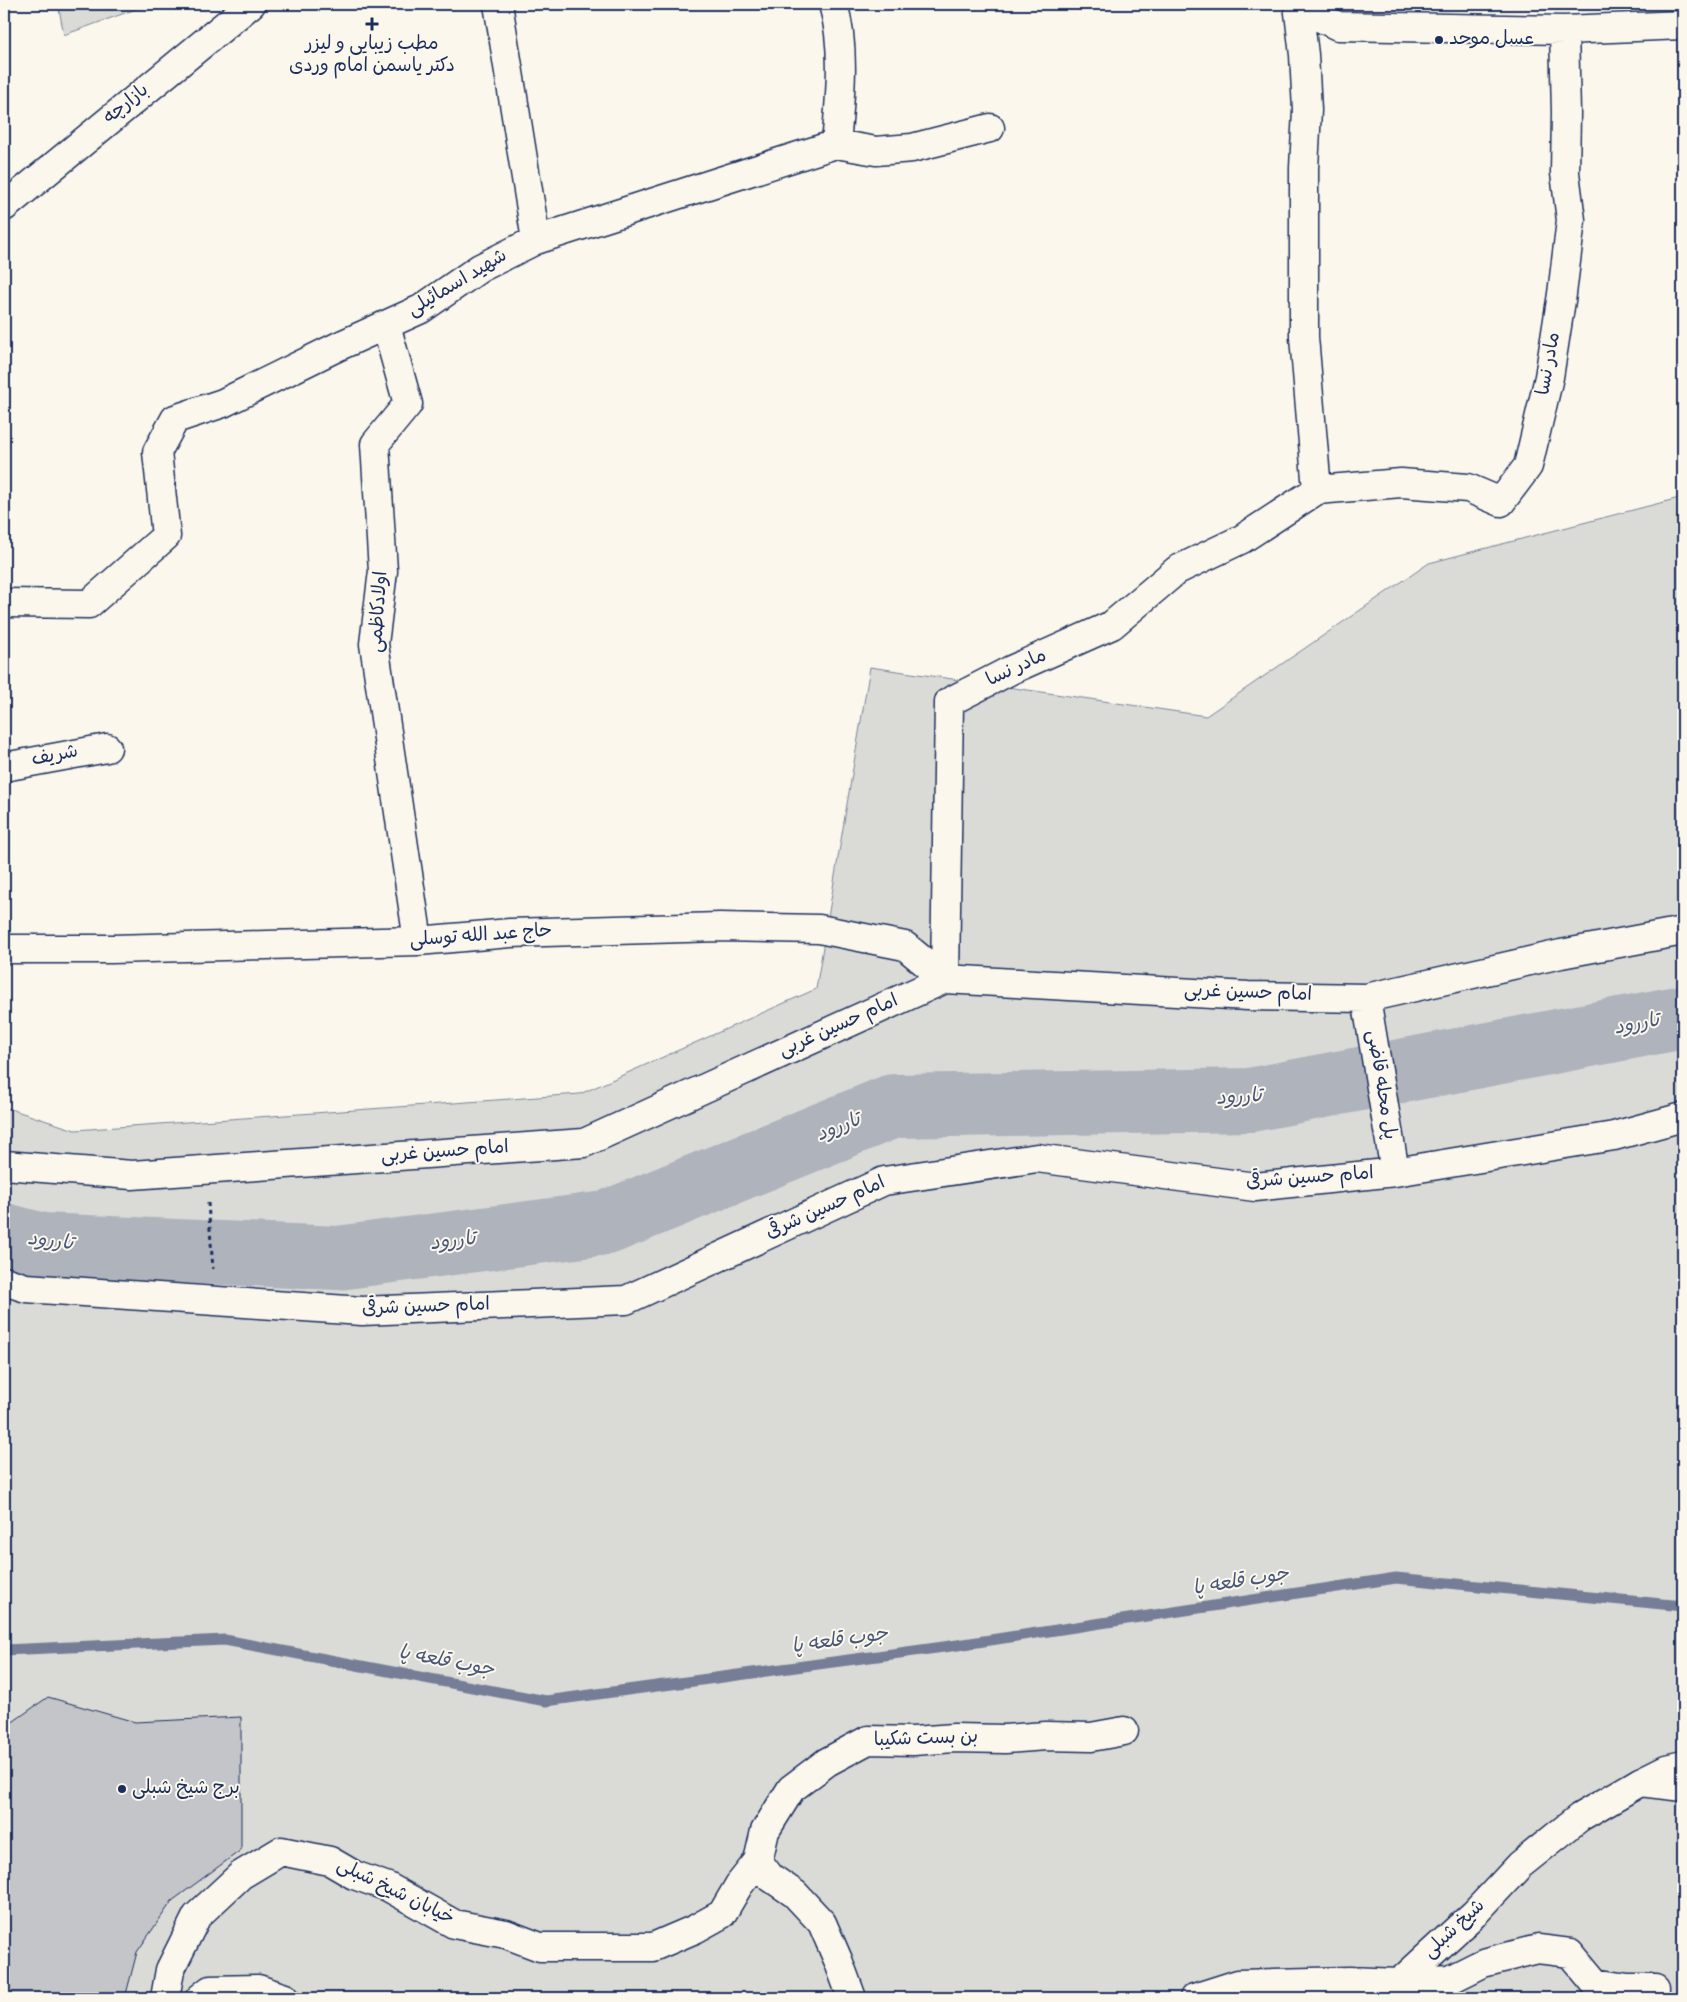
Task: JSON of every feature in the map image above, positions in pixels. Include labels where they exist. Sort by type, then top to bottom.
[{"type":"street","name":"بازارچه","points":[[4,207],[251,4]]},
{"type":"street","points":[[498,4],[536,240]]},
{"type":"street","points":[[833,4],[838,22],[840,93],[836,144]]},
{"type":"street","points":[[1298,4],[1304,54],[1307,110],[1304,168],[1304,337],[1317,490]]},
{"type":"street","points":[[1304,4],[1317,16],[1338,26],[1428,26],[1564,30],[1683,25]]},
{"type":"street","name":"مادر نسا","points":[[945,979],[949,702],[1012,670],[1112,625],[1177,570],[1242,539],[1317,490],[1401,483],[1468,488],[1501,502],[1528,466],[1549,377],[1571,220],[1565,172],[1564,30]]},
{"type":"street","name":"شهید اسمائیلی","points":[[4,603],[89,604],[166,536],[157,452],[175,419],[223,402],[421,309],[480,268],[536,240],[836,144],[876,151],[912,148],[990,128]]},
{"type":"street","name":"اولادکاظمی","points":[[386,325],[408,404],[375,444],[384,571],[374,644],[418,941]]},
{"type":"street","name":"شریف","points":[[4,767],[107,748]]},
{"type":"street","name":"حاج عبد الله توسلی","points":[[4,949],[112,949],[418,941],[510,933],[720,927],[819,929],[905,946],[945,979]]},
{"type":"street","name":"امام حسین غربی","points":[[4,1165],[132,1175],[584,1143],[945,979],[1248,996],[1366,998],[1561,954],[1683,931]]},
{"type":"street","name":"پل محله قاضی","points":[[1366,998],[1395,1172]]},
{"type":"street","name":"امام حسین شرقی","points":[[4,1281],[26,1288],[362,1311],[626,1300],[884,1181],[1037,1158],[1255,1186],[1395,1172],[1614,1136],[1683,1117]]},
{"type":"street","name":"بن بست شکیبا","points":[[758,1861],[765,1831],[791,1789],[827,1762],[868,1740],[914,1741],[954,1738],[1091,1737],[1124,1731]]},
{"type":"street","name":"شیخ شبلی","points":[[1399,1983],[1474,1914],[1520,1865],[1580,1817],[1640,1782],[1666,1769],[1683,1764]]},
{"type":"street","points":[[1640,1782],[1683,1787]]},
{"type":"street","name":"خیابان شیخ شبلی","points":[[165,1998],[170,1970],[197,1916],[241,1876],[281,1851],[330,1861],[354,1875],[388,1887],[454,1924],[506,1934],[540,1947],[653,1947],[722,1914],[739,1885],[758,1861]]},
{"type":"street","points":[[758,1861],[770,1877],[795,1894],[822,1923],[852,1998]]},
{"type":"street","points":[[1194,1998],[1238,1984],[1350,1990],[1399,1983],[1449,1980],[1483,1963],[1538,1950],[1570,1953],[1595,1984],[1628,1988],[1656,1988]]},
{"type":"street","points":[[200,1998],[210,1990],[258,1989],[285,1998]]},
{"type":"path","points":[[205,1170],[216,1301]]},
{"type":"shaded area","points":[[58,4],[150,4],[64,35]]},
{"type":"shaded area","points":[[1683,497],[1683,1998],[4,1998],[4,1107],[75,1130],[580,1094],[816,989],[870,667],[1206,716],[1429,563]]},
{"type":"building","name":"برج شیخ شبلی","points":[[48,1697],[135,1722],[241,1717],[241,1850],[172,1901],[137,1952],[125,1998],[4,1998],[4,1728]]},
{"type":"waterway","name":"تاررود","points":[[4,1235],[42,1245],[338,1258],[606,1223],[893,1106],[1250,1100],[1683,1017]]},
{"type":"waterway","name":"جوب قلعه پا","points":[[4,1650],[225,1640],[546,1701],[951,1646],[1396,1578],[1683,1606]]},
{"type":"place","name":"مطب زیبایی و لیزر دکتر یاسمن امام وردی","points":[[372,24]]},
{"type":"place","name":"عسل موحد","points":[[1439,40]]},
{"type":"place","name":"برج شیخ شبلی","points":[[122,1789]]}]
